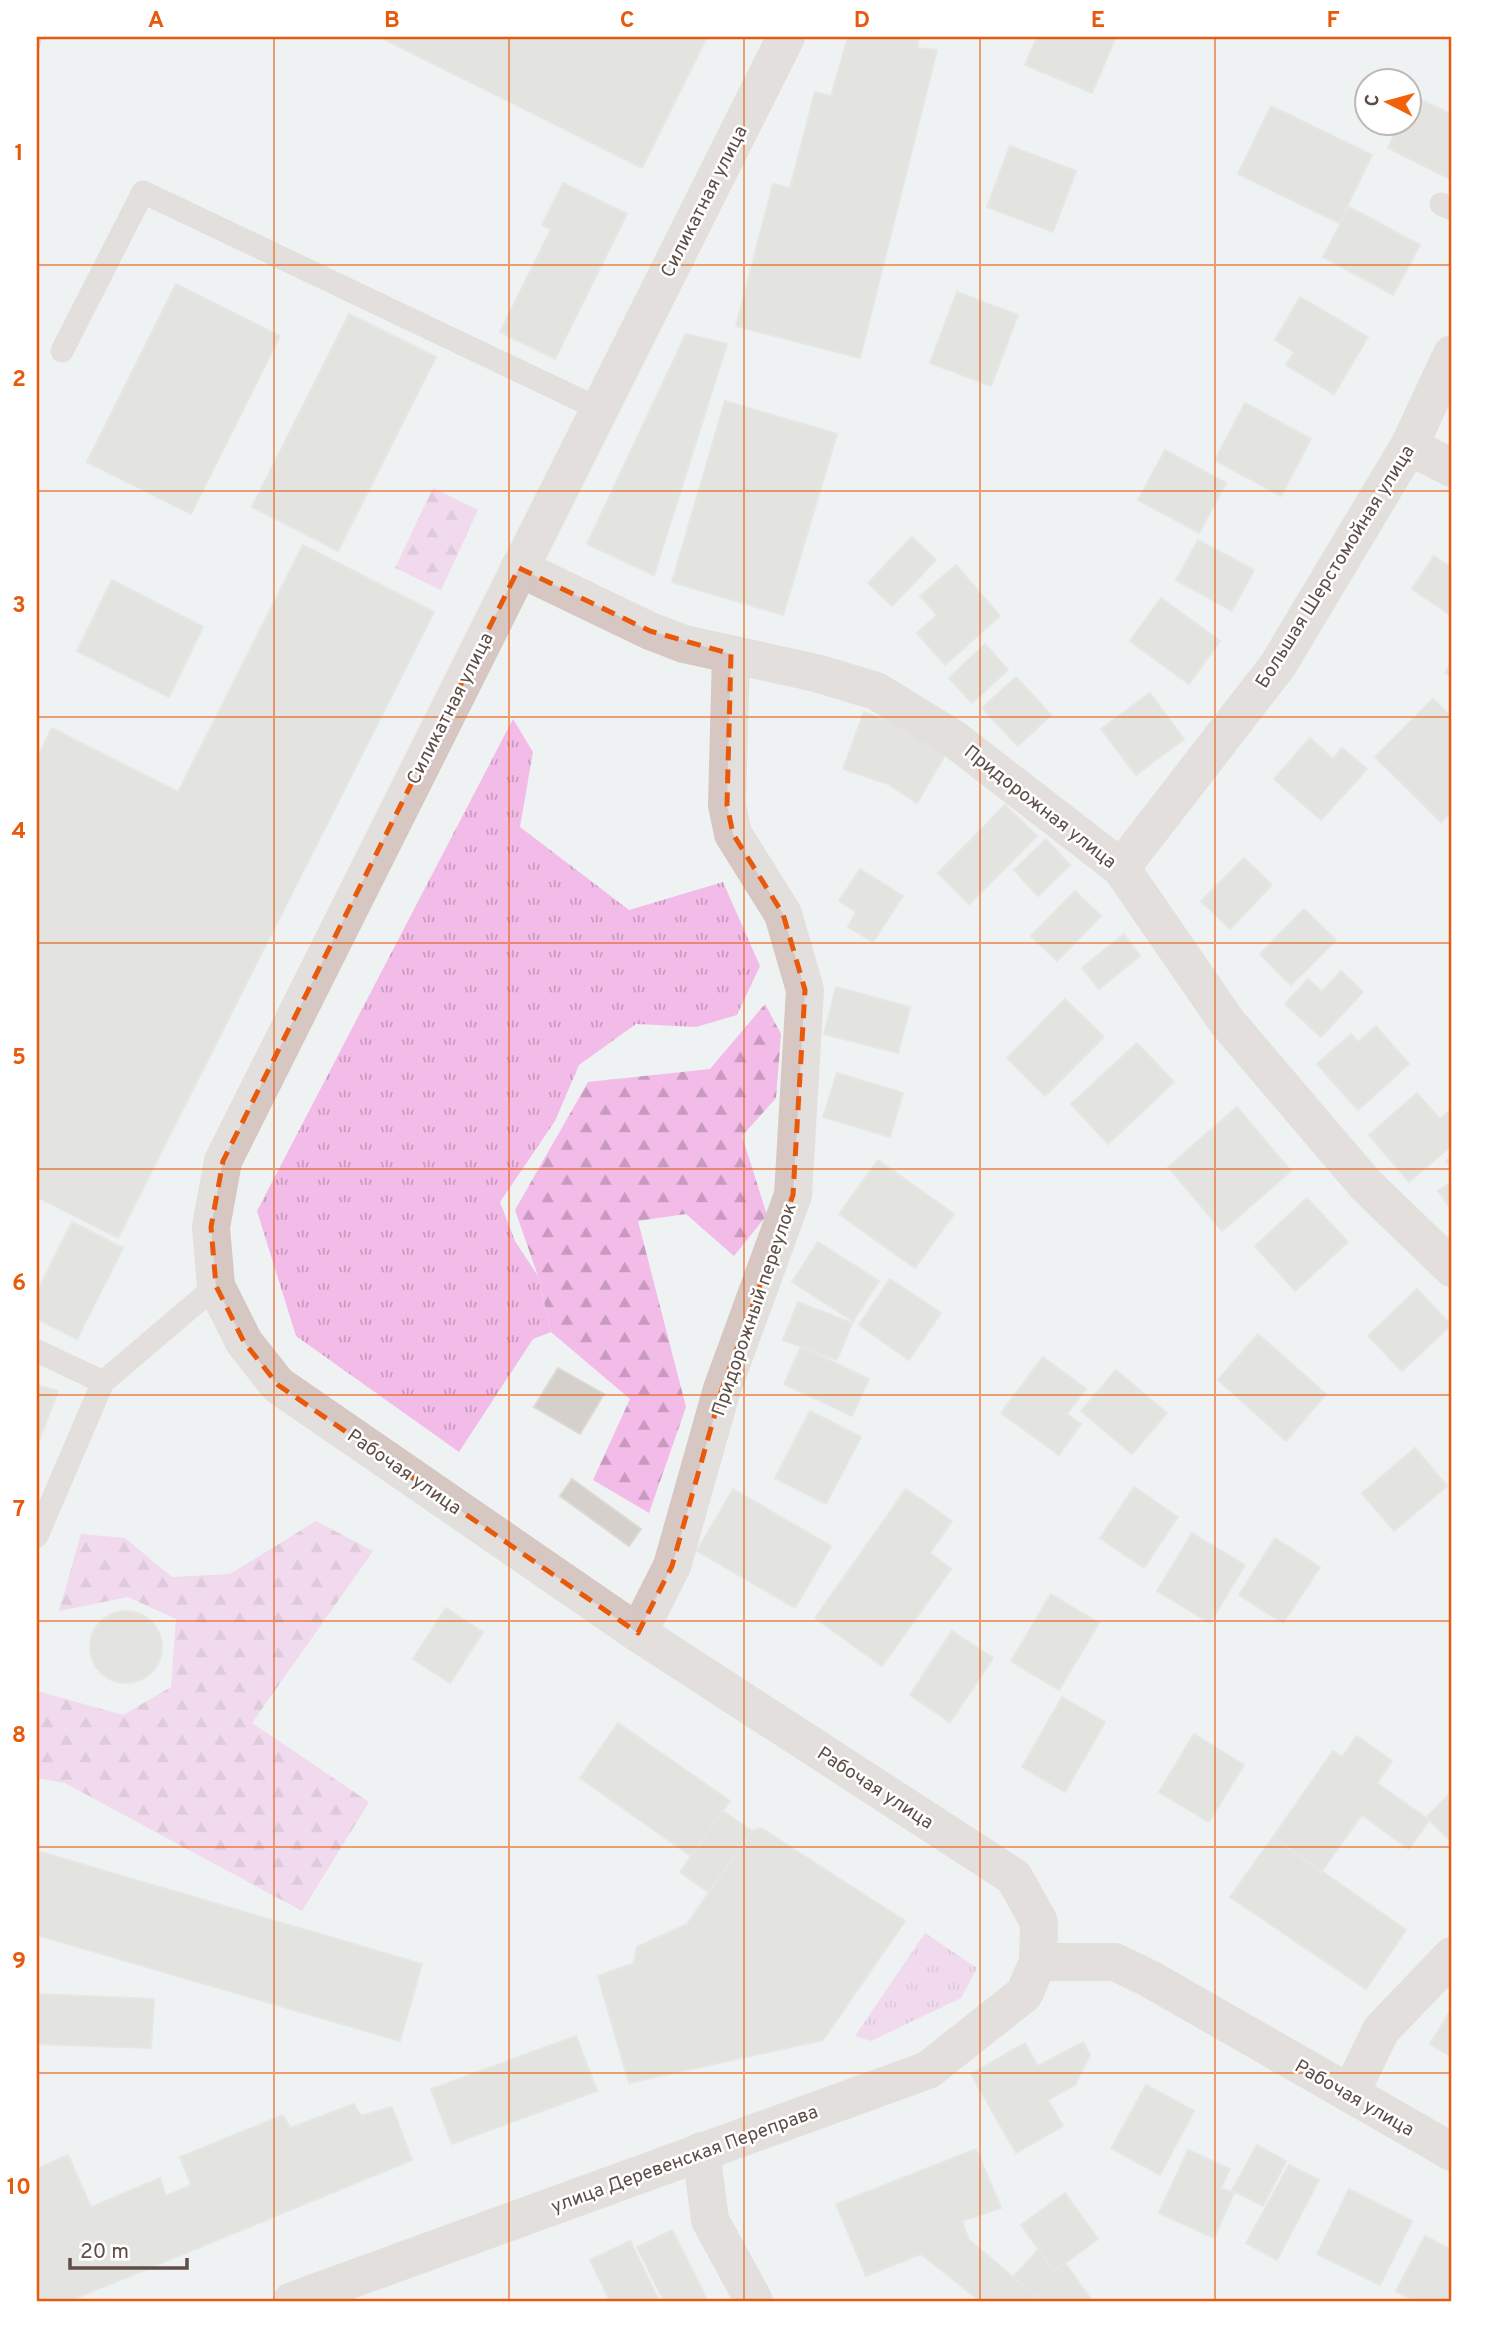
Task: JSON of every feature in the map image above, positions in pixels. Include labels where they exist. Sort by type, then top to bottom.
[{"type":"street","name":"Силикатная улица","points":[[278,1385],[244,1342],[216,1286],[211,1227],[223,1161],[786,37]]},
{"type":"street","name":"Большая Шерстомойная улица","points":[[1121,868],[1278,665],[1409,446],[1452,354]]},
{"type":"street","points":[[1409,446],[1452,468]]},
{"type":"street","name":"Придорожная улица","points":[[519,568],[650,631],[684,644],[816,673],[876,691],[954,739],[1121,868],[1227,1022],[1366,1185],[1452,1268]]},
{"type":"street","name":"Придорожный переулок","points":[[638,1633],[671,1566],[722,1389],[793,1195],[805,990],[783,914],[733,834],[727,805],[731,654]]},
{"type":"street","name":"Рабочая улица","points":[[278,1385],[638,1633],[1014,1877],[1039,1922],[1038,1962],[1115,1962],[1150,1979],[1452,2152]]},
{"type":"street","points":[[1350,2094],[1381,2030],[1452,1956]]},
{"type":"street","name":"улица Деревенская Переправа","points":[[292,2301],[928,2070],[1024,1994],[1038,1962]]},
{"type":"street","points":[[701,2151],[710,2220],[754,2301]]},
{"type":"lane","points":[[62,351],[143,192],[599,409]]},
{"type":"lane","points":[[37,1536],[103,1382],[216,1286]]},
{"type":"lane","points":[[37,1351],[103,1382]]},
{"type":"highlighted area","points":[[519,568],[650,631],[731,654],[727,805],[733,834],[783,914],[805,990],[793,1195],[722,1389],[672,1566],[638,1633],[278,1385],[244,1342],[216,1286],[211,1227],[223,1161]]},
{"type":"green space","points":[[433,488],[478,510],[441,590],[395,568]]},
{"type":"green space","points":[[513,719],[533,752],[520,827],[629,910],[723,882],[760,966],[737,1015],[696,1027],[636,1024],[579,1065],[555,1121],[500,1202],[515,1241],[538,1276],[551,1332],[533,1339],[459,1452],[296,1336],[257,1211]]},
{"type":"green space","points":[[765,1004],[781,1034],[776,1098],[742,1136],[767,1215],[734,1256],[686,1214],[638,1221],[686,1407],[649,1513],[593,1480],[630,1399],[551,1332],[538,1276],[515,1210],[588,1082],[710,1069]]},
{"type":"green space","points":[[316,1521],[373,1551],[252,1723],[369,1802],[302,1911],[65,1783],[37,1778],[37,1691],[123,1715],[171,1687],[176,1619],[128,1597],[59,1611],[81,1534],[125,1538],[172,1577],[230,1574]]},
{"type":"green space","points":[[925,1933],[977,1968],[961,1998],[871,2041],[855,2036]]},
{"type":"building","points":[[380,37],[707,37],[642,168]]},
{"type":"building","points":[[848,37],[919,37],[917,48],[937,50],[860,358],[736,326],[773,184],[790,188],[815,92],[831,96]]},
{"type":"building","points":[[1037,37],[1115,39],[1092,93],[1025,65]]},
{"type":"building","points":[[1422,100],[1452,115],[1452,180],[1388,148],[1394,136],[1422,136]]},
{"type":"building","points":[[1271,106],[1372,155],[1339,223],[1238,174]]},
{"type":"building","points":[[1010,146],[1076,171],[1053,232],[987,207]]},
{"type":"building","points":[[563,183],[627,214],[555,359],[500,332],[551,229],[542,225]]},
{"type":"building","points":[[1349,207],[1420,245],[1393,295],[1323,257]]},
{"type":"building","points":[[176,284],[280,336],[191,514],[87,462]]},
{"type":"building","points":[[957,292],[1018,315],[991,386],[930,363]]},
{"type":"building","points":[[1300,297],[1368,337],[1334,394],[1286,365],[1294,352],[1275,340]]},
{"type":"building","points":[[349,314],[436,357],[338,551],[252,507]]},
{"type":"building","points":[[686,334],[727,344],[654,575],[587,544]]},
{"type":"building","points":[[725,401],[837,434],[783,615],[672,582]]},
{"type":"building","points":[[1245,403],[1311,439],[1281,496],[1215,460]]},
{"type":"building","points":[[1165,450],[1226,483],[1199,533],[1138,500]]},
{"type":"building","points":[[912,537],[936,560],[892,606],[868,583]]},
{"type":"building","points":[[1198,540],[1254,570],[1232,611],[1176,580]]},
{"type":"building","points":[[303,545],[434,612],[118,1238],[37,1197],[37,758],[52,728],[178,792]]},
{"type":"building","points":[[1434,556],[1452,568],[1452,616],[1412,589]]},
{"type":"building","points":[[956,565],[1000,616],[945,665],[917,633],[937,615],[920,596]]},
{"type":"building","points":[[112,580],[203,627],[169,697],[77,651]]},
{"type":"building","points":[[1161,598],[1220,641],[1189,684],[1130,641]]},
{"type":"building","points":[[985,644],[1008,670],[972,703],[949,678]]},
{"type":"building","points":[[1452,661],[1452,678],[1445,673]]},
{"type":"building","points":[[1016,677],[1051,715],[1018,746],[982,708]]},
{"type":"building","points":[[1150,693],[1184,739],[1136,775],[1101,729]]},
{"type":"building","points":[[1433,699],[1452,718],[1452,811],[1441,822],[1375,757]]},
{"type":"building","points":[[864,712],[909,729],[945,755],[917,803],[888,784],[843,769]]},
{"type":"building","points":[[1310,738],[1333,759],[1342,748],[1367,769],[1321,820],[1274,779]]},
{"type":"building","points":[[1005,805],[1037,836],[969,904],[938,873]]},
{"type":"building","points":[[1046,839],[1070,865],[1038,896],[1014,870]]},
{"type":"building","points":[[1244,858],[1272,885],[1230,929],[1201,901]]},
{"type":"building","points":[[860,869],[903,896],[873,942],[848,927],[856,912],[839,901]]},
{"type":"building","points":[[1075,891],[1101,916],[1057,961],[1031,936]]},
{"type":"building","points":[[1304,909],[1336,940],[1291,985],[1260,954]]},
{"type":"building","points":[[1124,934],[1140,956],[1099,989],[1082,968]]},
{"type":"building","points":[[1341,971],[1363,992],[1321,1037],[1285,1004],[1308,979],[1322,992]]},
{"type":"building","points":[[836,987],[910,1007],[898,1053],[824,1034]]},
{"type":"building","points":[[1065,999],[1104,1037],[1045,1096],[1007,1058]]},
{"type":"building","points":[[1376,1026],[1409,1064],[1358,1110],[1317,1064],[1351,1034],[1358,1042]]},
{"type":"building","points":[[1137,1043],[1174,1082],[1108,1144],[1071,1104]]},
{"type":"building","points":[[837,1073],[903,1093],[890,1137],[823,1117]]},
{"type":"building","points":[[1417,1093],[1440,1119],[1452,1108],[1452,1145],[1409,1182],[1369,1135]]},
{"type":"building","points":[[1237,1107],[1291,1171],[1222,1231],[1168,1167]]},
{"type":"building","points":[[1452,1156],[1452,1170],[1446,1161]]},
{"type":"building","points":[[878,1160],[954,1214],[915,1268],[839,1214]]},
{"type":"building","points":[[1452,1181],[1452,1210],[1438,1191]]},
{"type":"building","points":[[1307,1198],[1348,1242],[1295,1291],[1255,1246]]},
{"type":"building","points":[[72,1222],[123,1248],[77,1339],[37,1319],[37,1292]]},
{"type":"building","points":[[818,1242],[879,1281],[853,1321],[792,1282]]},
{"type":"building","points":[[890,1279],[941,1313],[909,1360],[859,1325]]},
{"type":"building","points":[[1417,1289],[1451,1325],[1402,1371],[1368,1336]]},
{"type":"building","points":[[798,1302],[852,1323],[837,1360],[783,1340]]},
{"type":"building","points":[[1258,1334],[1326,1394],[1286,1441],[1218,1380]]},
{"type":"building","points":[[801,1347],[869,1379],[852,1416],[784,1384]]},
{"type":"building","points":[[1043,1357],[1086,1389],[1067,1414],[1081,1424],[1059,1455],[1001,1413]]},
{"type":"building","points":[[558,1368],[604,1394],[580,1434],[534,1407]]},
{"type":"building","points":[[1116,1370],[1167,1413],[1132,1454],[1081,1411]]},
{"type":"building","points":[[37,1385],[58,1391],[37,1446]]},
{"type":"building","points":[[810,1411],[861,1437],[826,1504],[775,1478]]},
{"type":"building","points":[[1415,1448],[1447,1486],[1394,1531],[1362,1493]]},
{"type":"building","points":[[572,1479],[641,1529],[629,1546],[560,1496]]},
{"type":"building","points":[[1134,1487],[1178,1517],[1144,1568],[1100,1538]]},
{"type":"building","points":[[733,1489],[831,1546],[795,1608],[697,1551]]},
{"type":"building","points":[[906,1489],[952,1521],[930,1553],[951,1569],[882,1666],[815,1618]]},
{"type":"building","points":[[1192,1533],[1245,1565],[1210,1623],[1157,1591]]},
{"type":"building","points":[[1275,1538],[1320,1567],[1283,1623],[1239,1595]]},
{"type":"building","points":[[1051,1594],[1099,1623],[1059,1690],[1011,1661]]},
{"type":"building","points":[[446,1608],[483,1632],[450,1683],[413,1659]]},
{"type":"building","points":[[126,1611],[146,1617],[156,1627],[162,1647],[156,1667],[146,1677],[126,1683],[106,1677],[96,1667],[90,1647],[96,1627],[106,1617]]},
{"type":"building","points":[[952,1631],[993,1658],[950,1722],[910,1695]]},
{"type":"building","points":[[1062,1697],[1105,1722],[1065,1792],[1022,1767]]},
{"type":"building","points":[[618,1723],[730,1801],[691,1856],[580,1778]]},
{"type":"building","points":[[1194,1734],[1244,1765],[1209,1822],[1159,1792]]},
{"type":"building","points":[[1357,1736],[1392,1761],[1377,1783],[1429,1820],[1409,1849],[1362,1815],[1321,1872],[1273,1837],[1333,1751],[1342,1757]]},
{"type":"building","points":[[1452,1791],[1452,1842],[1428,1816]]},
{"type":"building","points":[[723,1811],[752,1831],[708,1892],[680,1872]]},
{"type":"building","points":[[761,1828],[905,1921],[823,2040],[629,2083],[598,1976],[634,1963],[637,1947],[687,1924],[752,1831]]},
{"type":"building","points":[[1273,1837],[1406,1930],[1366,1989],[1230,1897]]},
{"type":"building","points":[[37,1851],[422,1964],[400,2041],[37,1935]]},
{"type":"building","points":[[37,1994],[154,1999],[151,2048],[37,2044]]},
{"type":"building","points":[[1452,2008],[1452,2057],[1430,2044]]},
{"type":"building","points":[[576,2036],[597,2091],[452,2144],[431,2089]]},
{"type":"building","points":[[1083,2042],[1090,2055],[1075,2085],[1048,2100],[1063,2126],[1016,2153],[971,2074],[1025,2043],[1038,2066]]},
{"type":"building","points":[[1146,2085],[1194,2111],[1160,2175],[1111,2148]]},
{"type":"building","points":[[354,2104],[361,2116],[392,2107],[412,2160],[69,2301],[37,2301],[37,2169],[68,2155],[91,2207],[160,2178],[166,2196],[191,2185],[180,2157],[283,2115],[290,2128]]},
{"type":"building","points":[[1257,2145],[1286,2161],[1263,2206],[1232,2190]]},
{"type":"building","points":[[976,2149],[1001,2208],[962,2221],[969,2240],[1042,2301],[980,2301],[921,2254],[866,2276],[836,2204]]},
{"type":"building","points":[[1188,2150],[1230,2169],[1221,2188],[1234,2193],[1214,2238],[1159,2213]]},
{"type":"building","points":[[1289,2165],[1319,2180],[1277,2260],[1246,2243]]},
{"type":"building","points":[[1349,2189],[1412,2221],[1380,2285],[1317,2254]]},
{"type":"building","points":[[1065,2193],[1098,2239],[1054,2271],[1021,2225]]},
{"type":"building","points":[[672,2230],[708,2301],[664,2301],[637,2247]]},
{"type":"building","points":[[1425,2236],[1452,2250],[1451,2301],[1415,2301],[1396,2291]]},
{"type":"building","points":[[630,2241],[659,2301],[610,2301],[590,2260]]},
{"type":"building","points":[[1039,2249],[1054,2271],[1065,2263],[1090,2298],[1087,2301],[1042,2301],[1013,2277]]},
{"type":"railway","points":[[37,48],[39,37]]}]
